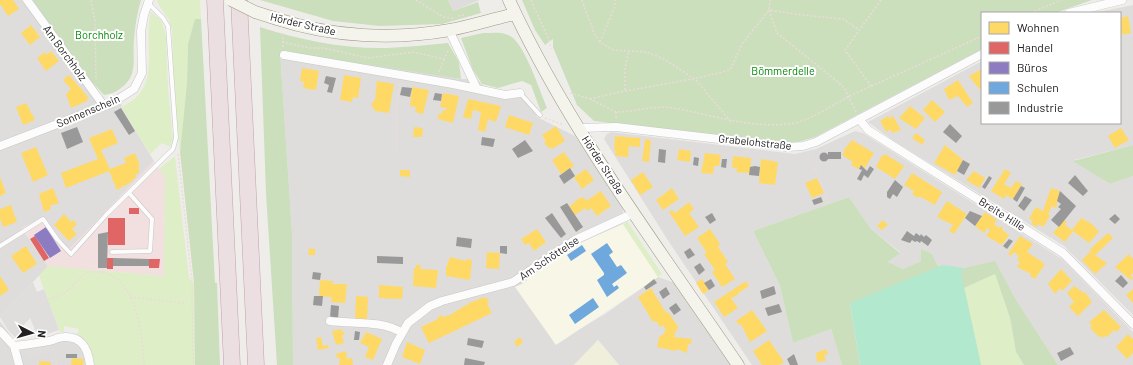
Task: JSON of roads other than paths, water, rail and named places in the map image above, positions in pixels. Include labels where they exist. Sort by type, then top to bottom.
[{"type":"highway","points":[[215,0],[232,365]]},
{"type":"highway","points":[[239,0],[256,365]]},
{"type":"main road","name":"Hörder Straße","points":[[231,0],[255,12],[277,19],[317,29],[369,35],[452,35],[515,14],[549,80],[578,128],[738,365]]},
{"type":"main road","points":[[508,0],[515,14]]},
{"type":"street","name":"Am Borchholz","points":[[27,0],[104,106]]},
{"type":"street","points":[[1073,12],[1122,0]]},
{"type":"street","name":"Sonnenschein","points":[[0,146],[104,106],[122,98],[134,89],[142,73],[141,31],[149,1]]},
{"type":"street","points":[[452,35],[477,89]]},
{"type":"street","points":[[284,55],[436,81],[506,95],[520,93]]},
{"type":"street","name":"Grabelohstraße","points":[[578,128],[616,126],[787,147],[807,145],[981,55]]},
{"type":"street","name":"Breite Hille","points":[[859,119],[868,130],[1063,253],[1133,324]]},
{"type":"street","name":"Am Schöttelse","points":[[387,365],[402,332],[413,319],[430,306],[442,301],[513,282],[575,240],[634,212]]},
{"type":"street","points":[[330,321],[353,324],[381,324],[396,328],[402,332]]},
{"type":"street","points":[[0,331],[14,346],[19,365]]},
{"type":"street","points":[[14,346],[51,341],[62,337],[75,338],[89,352],[90,365]]},
{"type":"lane","points":[[0,246],[43,219],[57,239],[71,254],[173,149],[176,138],[168,26],[164,18],[149,1]]},
{"type":"lane","points":[[520,93],[540,115]]},
{"type":"lane","points":[[112,252],[150,251],[152,219],[129,193]]},
{"type":"park label","name":"Borchholz","points":[[99,35]]},
{"type":"park label","name":"Bömmerdelle","points":[[783,71]]}]
